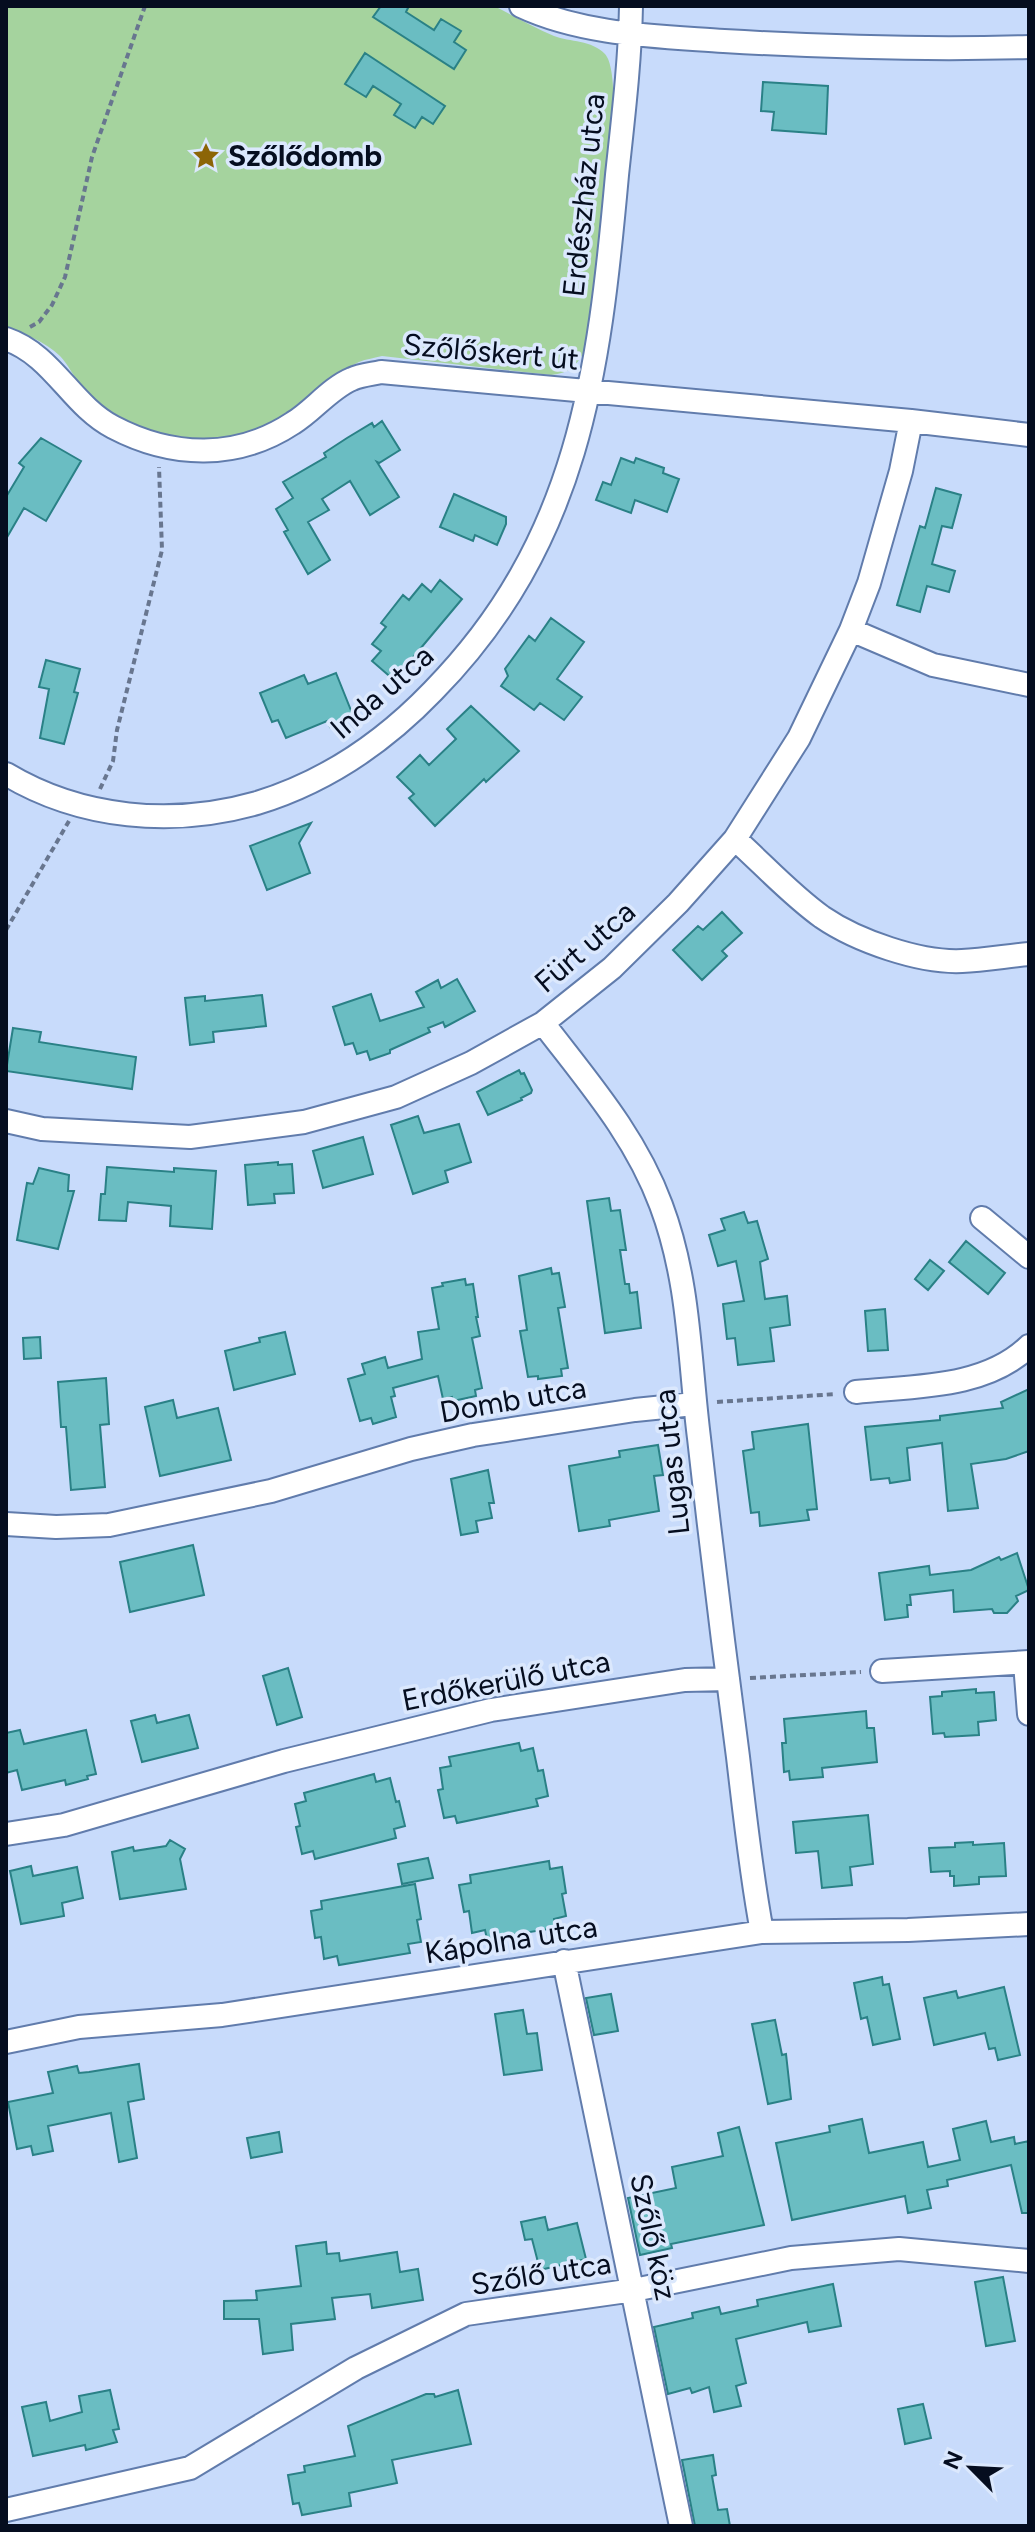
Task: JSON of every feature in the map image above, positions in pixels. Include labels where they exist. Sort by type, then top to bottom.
[{"type":"street","points":[[521,6],[570,25],[631,33],[889,49],[1029,47]]},
{"type":"street","name":"Erdészház utca","points":[[590,390],[610,257],[631,6]]},
{"type":"street","name":"Szőlőskert út","points":[[6,339],[24,345],[35,353],[85,406],[110,426],[155,444],[208,452],[241,448],[267,438],[295,422],[351,379],[381,372],[911,421],[1029,435]]},
{"type":"street","name":"Inda utca","points":[[6,774],[45,794],[84,808],[135,816],[189,815],[236,809],[267,800],[324,776],[369,749],[409,717],[467,657],[508,598],[532,559],[552,517],[590,390]]},
{"type":"street","name":"Fürt utca","points":[[6,1121],[42,1129],[190,1137],[304,1122],[396,1097],[471,1063],[543,1023],[612,968],[678,903],[735,839],[799,738],[851,630],[869,583],[901,471],[911,421]]},
{"type":"street","points":[[851,630],[933,665],[1029,685]]},
{"type":"street","points":[[735,839],[793,894],[825,918],[883,946],[925,958],[960,962],[1029,954]]},
{"type":"street","name":"Lugas utca","points":[[543,1023],[613,1112],[637,1150],[661,1204],[678,1256],[686,1299],[694,1404],[762,1932]]},
{"type":"street","points":[[982,1218],[1029,1257]]},
{"type":"street","points":[[856,1392],[959,1381],[1004,1366],[1029,1346]]},
{"type":"street","name":"Domb utca","points":[[6,1524],[56,1527],[109,1525],[271,1491],[411,1449],[473,1435],[694,1404]]},
{"type":"street","points":[[882,1671],[1027,1663],[1029,1714]]},
{"type":"street","name":"Erdőkerülő utca","points":[[6,1834],[64,1825],[298,1757],[491,1710],[685,1680],[728,1679]]},
{"type":"street","name":"Kápolna utca","points":[[6,2042],[79,2027],[237,2013],[762,1932],[1029,1924]]},
{"type":"street","name":"Szőlő köz","points":[[564,1961],[681,2526]]},
{"type":"street","name":"Szőlő utca","points":[[6,2510],[190,2468],[356,2368],[466,2314],[634,2290],[791,2258],[899,2249],[1029,2261]]},
{"type":"path","points":[[28,328],[39,322],[52,305],[65,277],[92,157],[145,6]]},
{"type":"path","points":[[6,930],[113,761],[117,730],[162,550],[161,477],[155,444]]},
{"type":"path","points":[[694,1404],[856,1392]]},
{"type":"path","points":[[728,1679],[882,1671]]},
{"type":"green space","points":[[6,6],[494,6],[554,36],[600,49],[612,73],[614,106],[608,195],[586,349],[572,368],[551,375],[382,356],[368,359],[331,379],[279,421],[264,429],[223,441],[181,441],[154,434],[126,421],[90,395],[54,351],[21,333],[6,329]]},
{"type":"building","points":[[381,6],[409,6],[406,12],[434,30],[441,19],[461,31],[454,42],[466,50],[454,69],[373,17]]},
{"type":"building","points":[[365,53],[445,106],[433,124],[422,117],[415,128],[394,115],[401,104],[373,86],[366,97],[345,84]]},
{"type":"building","points":[[763,82],[828,86],[826,134],[772,130],[774,112],[761,111]]},
{"type":"building","points":[[382,421],[400,450],[377,462],[399,497],[370,515],[350,481],[322,499],[329,510],[308,522],[330,560],[308,574],[284,532],[288,530],[276,509],[293,498],[283,482],[326,457],[324,453],[347,438],[372,423],[374,427]]},
{"type":"building","points":[[41,438],[81,461],[46,521],[24,508],[6,539],[6,497],[24,467],[19,463]]},
{"type":"building","points":[[621,458],[634,463],[636,458],[664,468],[663,473],[679,479],[667,512],[635,500],[631,513],[596,500],[603,482],[611,485]]},
{"type":"building","points":[[936,488],[961,495],[952,528],[942,526],[932,564],[955,571],[949,592],[927,586],[920,612],[897,605],[920,526],[925,528]]},
{"type":"building","points":[[454,494],[506,517],[497,545],[475,535],[473,541],[440,527]]},
{"type":"building","points":[[440,580],[462,599],[394,680],[372,661],[381,651],[372,644],[386,627],[381,623],[403,595],[409,600],[422,584],[431,592]]},
{"type":"building","points":[[551,618],[584,642],[557,679],[582,697],[564,720],[540,703],[534,710],[501,686],[508,676],[505,669],[529,636],[535,641]]},
{"type":"building","points":[[46,660],[80,669],[74,692],[78,693],[64,744],[40,738],[49,689],[39,687]]},
{"type":"building","points":[[336,673],[354,718],[330,727],[327,721],[286,738],[278,720],[272,722],[260,693],[304,675],[308,684]]},
{"type":"building","points":[[471,706],[519,751],[486,782],[484,779],[435,826],[409,798],[414,794],[397,777],[420,755],[429,765],[456,739],[447,729]]},
{"type":"building","points":[[311,823],[299,843],[310,873],[267,890],[250,846]]},
{"type":"building","points":[[722,912],[742,933],[722,951],[727,956],[702,980],[673,950],[698,926],[703,930]]},
{"type":"building","points":[[457,979],[475,1011],[445,1027],[443,1022],[428,1028],[430,1032],[370,1060],[367,1051],[357,1054],[353,1043],[345,1045],[333,1007],[371,994],[380,1021],[424,1007],[416,992],[438,980],[441,988]]},
{"type":"building","points":[[262,995],[266,1026],[213,1032],[214,1042],[190,1045],[185,998],[205,996],[205,1001]]},
{"type":"building","points":[[13,1028],[41,1032],[39,1042],[136,1057],[132,1089],[6,1071]]},
{"type":"building","points":[[519,1070],[521,1074],[524,1073],[531,1093],[488,1115],[477,1092]]},
{"type":"building","points":[[418,1116],[424,1133],[459,1124],[471,1162],[445,1171],[448,1182],[413,1194],[391,1125]]},
{"type":"building","points":[[363,1137],[373,1174],[323,1188],[313,1151]]},
{"type":"building","points":[[278,1162],[278,1165],[292,1164],[294,1193],[274,1194],[275,1203],[248,1205],[245,1165]]},
{"type":"building","points":[[107,1167],[174,1172],[174,1168],[216,1171],[212,1229],[170,1226],[171,1206],[128,1202],[126,1221],[99,1220]]},
{"type":"building","points":[[39,1168],[69,1175],[68,1191],[74,1191],[58,1249],[17,1240],[27,1183],[33,1184]]},
{"type":"building","points":[[609,1198],[611,1211],[620,1210],[626,1250],[620,1250],[625,1284],[629,1284],[630,1293],[637,1292],[641,1328],[605,1333],[587,1201]]},
{"type":"building","points":[[744,1212],[748,1223],[757,1221],[768,1259],[760,1262],[765,1299],[787,1296],[790,1325],[770,1328],[774,1361],[738,1365],[735,1338],[727,1339],[723,1304],[744,1301],[736,1261],[718,1266],[709,1235],[725,1230],[721,1219]]},
{"type":"building","points":[[966,1241],[1005,1273],[988,1294],[949,1262]]},
{"type":"building","points":[[930,1260],[944,1271],[928,1290],[915,1279]]},
{"type":"building","points":[[551,1268],[552,1274],[559,1273],[565,1307],[558,1308],[568,1368],[561,1369],[562,1376],[538,1379],[538,1376],[528,1377],[520,1331],[527,1330],[519,1276]]},
{"type":"building","points":[[465,1279],[466,1285],[473,1284],[480,1336],[472,1338],[482,1388],[475,1390],[476,1396],[453,1401],[452,1397],[443,1399],[438,1376],[393,1388],[395,1396],[391,1397],[396,1417],[373,1424],[371,1418],[360,1421],[348,1379],[365,1374],[362,1364],[385,1357],[388,1368],[422,1359],[418,1332],[439,1329],[432,1288]]},
{"type":"building","points":[[885,1309],[888,1350],[868,1351],[865,1311]]},
{"type":"building","points":[[285,1332],[295,1374],[234,1390],[225,1351]]},
{"type":"building","points":[[40,1337],[41,1358],[24,1359],[23,1338]]},
{"type":"building","points":[[106,1378],[109,1424],[100,1425],[105,1487],[71,1490],[66,1427],[61,1427],[58,1382]]},
{"type":"building","points":[[1029,1389],[1029,1451],[1006,1459],[971,1464],[978,1508],[948,1511],[942,1443],[907,1448],[910,1480],[890,1483],[889,1478],[871,1480],[865,1427],[940,1420],[940,1416],[1003,1408],[1001,1402]]},
{"type":"building","points":[[173,1400],[177,1418],[218,1408],[231,1460],[160,1476],[145,1407]]},
{"type":"building","points":[[808,1424],[817,1509],[807,1510],[809,1520],[760,1526],[759,1512],[751,1513],[743,1451],[754,1449],[752,1432]]},
{"type":"building","points":[[658,1445],[663,1475],[654,1476],[659,1511],[609,1520],[610,1526],[579,1531],[569,1466],[620,1457],[619,1451]]},
{"type":"building","points":[[488,1470],[494,1503],[489,1503],[492,1518],[476,1521],[478,1532],[461,1535],[451,1479]]},
{"type":"building","points":[[193,1545],[204,1595],[130,1612],[120,1562]]},
{"type":"building","points":[[1017,1553],[1029,1590],[1016,1596],[1018,1601],[1007,1613],[994,1613],[992,1609],[954,1612],[953,1590],[910,1595],[908,1617],[885,1620],[879,1573],[929,1566],[930,1575],[971,1570],[999,1557],[1001,1560]]},
{"type":"building","points":[[288,1668],[302,1717],[277,1725],[263,1676]]},
{"type":"building","points":[[976,1689],[976,1693],[994,1692],[996,1720],[978,1722],[979,1735],[945,1737],[944,1733],[933,1734],[930,1697],[942,1696],[942,1692]]},
{"type":"building","points":[[866,1711],[867,1728],[874,1728],[877,1762],[822,1768],[823,1777],[790,1780],[789,1771],[784,1772],[784,1719]]},
{"type":"building","points":[[155,1715],[157,1723],[189,1715],[198,1748],[142,1762],[131,1721]]},
{"type":"building","points":[[20,1730],[24,1744],[86,1730],[96,1774],[66,1785],[65,1780],[22,1790],[17,1770],[6,1773],[6,1733]]},
{"type":"building","points":[[519,1743],[521,1751],[533,1748],[538,1771],[543,1770],[548,1796],[536,1799],[538,1806],[457,1823],[455,1816],[444,1818],[438,1790],[443,1789],[440,1768],[451,1766],[449,1757]]},
{"type":"building","points":[[374,1774],[376,1782],[390,1778],[396,1802],[399,1801],[405,1826],[394,1829],[396,1838],[315,1859],[313,1851],[302,1854],[295,1804],[306,1801],[304,1793]]},
{"type":"building","points":[[868,1815],[873,1864],[850,1867],[852,1885],[822,1888],[818,1851],[796,1853],[793,1822]]},
{"type":"building","points":[[170,1840],[185,1849],[180,1859],[186,1889],[120,1899],[112,1852],[133,1847],[134,1851],[166,1846]]},
{"type":"building","points":[[973,1842],[973,1845],[1004,1843],[1006,1876],[979,1877],[979,1884],[954,1886],[954,1876],[950,1876],[950,1871],[931,1872],[929,1848],[955,1847],[955,1843]]},
{"type":"building","points":[[428,1858],[433,1878],[402,1884],[398,1864]]},
{"type":"building","points":[[549,1861],[550,1869],[562,1867],[566,1893],[562,1894],[566,1916],[554,1919],[555,1928],[487,1939],[485,1930],[472,1933],[469,1911],[464,1912],[459,1885],[471,1883],[470,1875]]},
{"type":"building","points":[[31,1866],[33,1876],[77,1867],[83,1898],[62,1903],[64,1916],[21,1924],[10,1871]]},
{"type":"building","points":[[415,1884],[421,1942],[408,1944],[410,1953],[339,1965],[337,1956],[324,1959],[321,1937],[315,1938],[311,1911],[322,1909],[321,1901]]},
{"type":"building","points":[[882,1977],[883,1985],[889,1984],[900,2039],[873,2045],[867,2017],[861,2019],[854,1983]]},
{"type":"building","points":[[1004,1987],[1020,2055],[998,2060],[995,2048],[989,2049],[985,2033],[934,2045],[924,1998],[956,1991],[958,1998]]},
{"type":"building","points":[[611,1994],[618,2031],[594,2035],[586,1998]]},
{"type":"building","points":[[523,2010],[527,2034],[537,2033],[542,2070],[504,2075],[495,2014]]},
{"type":"building","points":[[775,2020],[782,2055],[786,2054],[791,2099],[768,2104],[752,2024]]},
{"type":"building","points":[[139,2064],[144,2099],[128,2102],[137,2158],[119,2162],[111,2113],[48,2126],[53,2151],[33,2155],[31,2146],[17,2149],[8,2102],[53,2093],[48,2072],[77,2066],[79,2073]]},
{"type":"building","points":[[862,2119],[869,2153],[923,2142],[928,2167],[960,2160],[953,2129],[986,2121],[991,2142],[1014,2137],[1015,2144],[1029,2141],[1029,2213],[1022,2213],[1011,2165],[947,2180],[948,2186],[927,2190],[931,2208],[908,2213],[905,2196],[792,2220],[776,2143],[830,2132],[829,2126]]},
{"type":"building","points":[[739,2127],[764,2225],[671,2244],[672,2248],[640,2255],[628,2198],[676,2188],[672,2167],[723,2156],[718,2133]]},
{"type":"building","points":[[279,2132],[282,2152],[251,2158],[247,2138]]},
{"type":"building","points":[[545,2217],[548,2230],[577,2223],[586,2259],[540,2270],[532,2239],[525,2240],[521,2222]]},
{"type":"building","points":[[326,2242],[327,2254],[339,2253],[340,2261],[397,2252],[400,2272],[418,2269],[423,2300],[372,2308],[370,2294],[332,2298],[335,2319],[291,2324],[293,2350],[263,2354],[259,2319],[224,2319],[224,2301],[257,2300],[256,2291],[301,2286],[296,2246]]},
{"type":"building","points":[[1003,2277],[1015,2341],[986,2346],[975,2282]]},
{"type":"building","points":[[833,2284],[841,2326],[809,2332],[807,2322],[736,2339],[746,2383],[736,2386],[741,2406],[714,2412],[709,2387],[692,2393],[690,2388],[668,2394],[654,2327],[693,2318],[692,2313],[719,2307],[721,2314],[758,2306],[757,2300]]},
{"type":"building","points":[[110,2390],[119,2429],[113,2430],[117,2442],[86,2450],[85,2445],[33,2456],[22,2407],[46,2402],[50,2421],[82,2412],[79,2396]]},
{"type":"building","points":[[458,2390],[471,2444],[392,2460],[397,2483],[349,2493],[351,2506],[302,2515],[299,2503],[293,2504],[288,2475],[305,2472],[304,2466],[355,2456],[348,2426],[426,2394],[434,2394],[435,2397]]},
{"type":"building","points":[[923,2404],[931,2438],[905,2444],[898,2409]]},
{"type":"building","points":[[713,2455],[716,2475],[712,2476],[718,2510],[727,2509],[730,2526],[695,2526],[682,2460]]},
{"type":"place","name":"Szőlődomb","points":[[206,156]]}]
